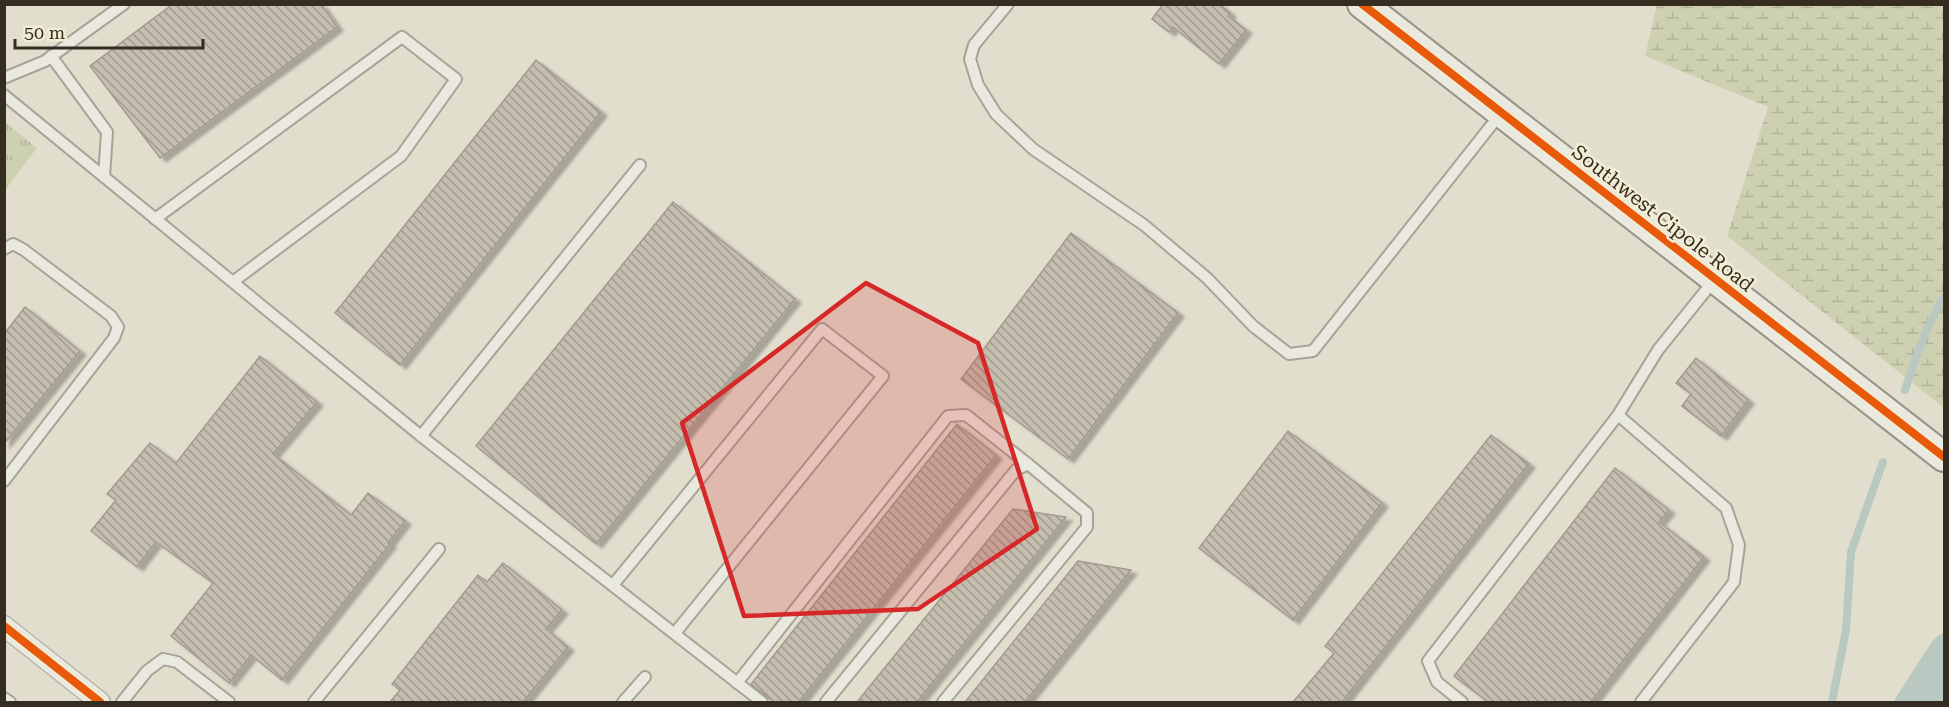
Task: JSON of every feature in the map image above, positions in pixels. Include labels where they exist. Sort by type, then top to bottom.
[{"type":"street","name":"Southwest Cipole Road","points":[[1362,4],[1944,458]]},
{"type":"street","points":[[4,626],[100,702]]},
{"type":"lane","points":[[4,78],[51,56],[124,4]]},
{"type":"lane","points":[[1008,4],[974,45],[970,59],[978,85],[996,114],[1033,149],[1144,225],[1208,278],[1253,326],[1289,354],[1313,351],[1501,113]]},
{"type":"lane","points":[[155,219],[402,37],[456,79],[401,156],[234,281]]},
{"type":"lane","points":[[51,56],[107,132],[104,177]]},
{"type":"lane","points":[[4,95],[421,436],[762,702]]},
{"type":"lane","points":[[421,436],[640,165]]},
{"type":"lane","points":[[4,249],[13,244],[24,250],[111,316],[118,327],[114,338],[4,481]]},
{"type":"lane","points":[[1462,702],[1437,682],[1428,661],[1618,415],[1658,350],[1715,278]]},
{"type":"lane","points":[[613,585],[822,329],[884,376],[675,633]]},
{"type":"lane","points":[[737,683],[948,416],[966,415],[1087,513],[1087,527],[943,702]]},
{"type":"lane","points":[[1618,415],[1726,508],[1739,544],[1734,582],[1641,702]]},
{"type":"lane","points":[[826,702],[1016,470],[1028,464]]},
{"type":"lane","points":[[314,702],[439,549]]},
{"type":"lane","points":[[122,702],[147,671],[163,659],[177,662],[230,702]]},
{"type":"lane","points":[[623,702],[645,677]]},
{"type":"lane","points":[[4,698],[10,702]]},
{"type":"highlighted area","points":[[866,283],[978,343],[1037,529],[918,609],[744,616],[682,423]]},
{"type":"green space","points":[[1657,4],[1944,5],[1944,408],[1727,236],[1768,107],[1645,56]]},
{"type":"green space","points":[[5,122],[37,148],[5,190]]},
{"type":"shaded area","points":[[1944,632],[1944,702],[1893,702],[1933,640]]},
{"type":"building","points":[[173,4],[321,4],[337,27],[160,158],[90,66]]},
{"type":"building","points":[[1163,4],[1219,4],[1230,13],[1228,16],[1246,30],[1219,64],[1173,27],[1169,32],[1152,19]]},
{"type":"building","points":[[536,60],[601,112],[400,365],[335,313]]},
{"type":"building","points":[[673,202],[795,299],[596,544],[476,446]]},
{"type":"building","points":[[1071,233],[1178,313],[1068,459],[961,379]]},
{"type":"building","points":[[25,307],[80,351],[4,444],[4,334]]},
{"type":"building","points":[[260,356],[317,402],[273,454],[351,515],[368,493],[405,521],[388,543],[390,544],[282,680],[251,655],[229,683],[171,636],[213,583],[156,542],[137,567],[91,531],[116,500],[107,494],[150,443],[176,463]]},
{"type":"building","points":[[1696,358],[1748,400],[1721,436],[1682,406],[1691,394],[1676,383]]},
{"type":"building","points":[[957,424],[996,455],[799,702],[774,702],[751,684]]},
{"type":"building","points":[[1288,431],[1382,503],[1293,620],[1199,548]]},
{"type":"building","points":[[1491,435],[1529,464],[1342,702],[1293,702],[1334,653],[1325,646]]},
{"type":"building","points":[[1615,468],[1669,510],[1659,522],[1704,557],[1591,702],[1488,702],[1454,676]]},
{"type":"building","points":[[1013,509],[1066,517],[917,702],[857,702]]},
{"type":"building","points":[[1078,561],[1131,570],[1025,702],[965,702]]},
{"type":"building","points":[[503,563],[562,610],[546,629],[568,647],[523,702],[390,702],[400,690],[392,684],[478,575],[487,582]]},
{"type":"waterway","points":[[1905,390],[1926,331],[1944,298]]},
{"type":"waterway","points":[[1832,702],[1846,630],[1851,552],[1883,462]]},
{"type":"cycle path","points":[[1362,4],[1944,457]]},
{"type":"cycle path","points":[[4,626],[100,702]]}]
